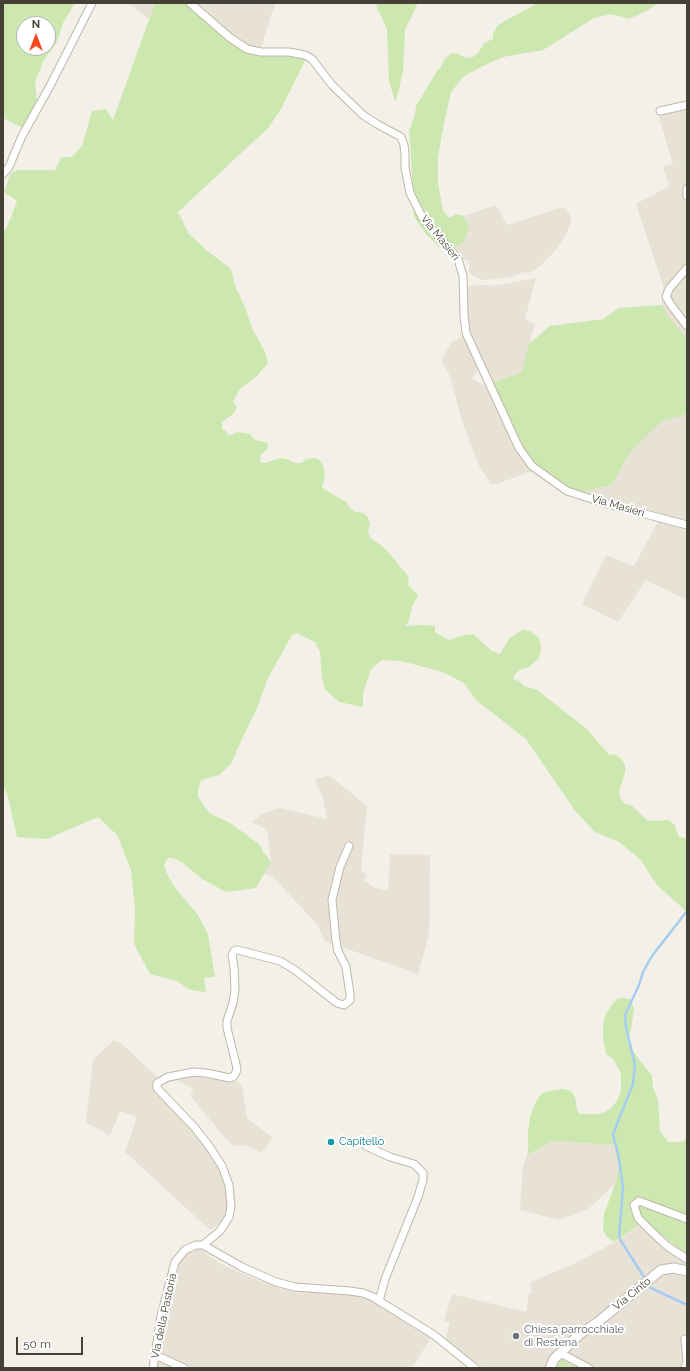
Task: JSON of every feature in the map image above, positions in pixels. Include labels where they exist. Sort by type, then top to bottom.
[{"type":"street","points":[[3,174],[9,168],[22,136],[50,86],[92,3]]},
{"type":"street","name":"Via Masieri","points":[[190,3],[229,37],[247,49],[261,52],[289,52],[305,55],[312,59],[332,85],[363,115],[401,137],[406,154],[404,168],[410,193],[422,217],[458,259],[463,276],[466,333],[519,448],[532,466],[567,491],[607,504],[687,525]]},
{"type":"street","points":[[660,111],[687,105]]},
{"type":"street","points":[[687,189],[687,196]]},
{"type":"street","points":[[687,268],[669,288],[666,297],[670,305],[687,326]]},
{"type":"street","name":"Via della Pastoria","points":[[153,1368],[161,1316],[175,1262],[185,1250],[196,1245],[203,1245],[220,1232],[229,1217],[231,1206],[230,1185],[222,1166],[195,1128],[157,1088],[157,1082],[168,1077],[194,1072],[230,1078],[234,1076],[236,1064],[227,1028],[227,1021],[233,1003],[235,989],[232,955],[234,951],[238,950],[280,961],[295,970],[337,1003],[344,1004],[350,1000],[346,967],[338,951],[336,941],[332,900],[340,867],[349,846]]},
{"type":"street","points":[[366,1146],[390,1157],[414,1164],[423,1173],[423,1180],[418,1197],[385,1279],[379,1301]]},
{"type":"street","points":[[687,1219],[639,1201],[634,1205],[638,1218],[667,1246],[687,1259]]},
{"type":"street","points":[[203,1245],[242,1267],[276,1282],[295,1287],[350,1290],[363,1293],[379,1301],[434,1335],[475,1368]]},
{"type":"street","name":"Via Cinto","points":[[550,1368],[554,1359],[580,1334],[598,1322],[661,1270],[674,1268],[687,1271]]},
{"type":"street","points":[[684,1339],[687,1361],[685,1368]]},
{"type":"street","points":[[560,1353],[589,1368]]},
{"type":"street","points":[[155,1355],[184,1368]]},
{"type":"shaded area","points":[[127,3],[155,3],[149,19]]},
{"type":"shaded area","points":[[195,3],[276,3],[261,48],[243,43]]},
{"type":"shaded area","points":[[687,102],[687,339],[662,307],[663,286],[636,204],[669,186],[663,167],[673,164],[658,114],[661,108]]},
{"type":"shaded area","points":[[496,205],[507,225],[563,207],[571,215],[571,222],[567,233],[555,251],[540,266],[529,273],[523,272],[515,276],[482,280],[469,272],[470,267],[468,260],[464,260],[455,248],[464,242],[469,229],[464,216]]},
{"type":"shaded area","points":[[536,278],[525,319],[535,324],[521,373],[491,383],[467,327],[466,286],[493,286]]},
{"type":"shaded area","points":[[464,335],[480,369],[476,372],[472,379],[487,386],[521,457],[532,471],[497,484],[491,484],[479,466],[462,421],[450,376],[441,360],[452,342]]},
{"type":"shaded area","points":[[684,413],[687,414],[687,600],[646,580],[618,622],[582,604],[606,555],[634,566],[661,516],[578,493],[612,485],[630,452],[662,420]]},
{"type":"shaded area","points":[[329,775],[367,806],[361,871],[367,874],[364,881],[375,888],[388,891],[390,854],[430,855],[429,933],[418,975],[325,941],[317,924],[272,876],[264,874],[271,862],[267,830],[252,822],[263,813],[280,808],[327,819],[323,798],[315,780]]},
{"type":"shaded area","points":[[114,1040],[122,1044],[157,1077],[170,1073],[228,1076],[242,1085],[247,1118],[273,1138],[261,1153],[246,1145],[234,1146],[225,1138],[190,1095],[194,1090],[177,1080],[161,1085],[209,1140],[229,1174],[226,1192],[227,1212],[219,1224],[210,1230],[125,1152],[137,1117],[120,1111],[110,1136],[86,1122],[93,1060]]},
{"type":"shaded area","points":[[552,1141],[614,1145],[619,1167],[615,1184],[587,1210],[559,1220],[520,1210],[523,1167],[527,1155]]},
{"type":"shaded area","points":[[644,1222],[687,1254],[687,1368],[578,1368],[562,1359],[555,1368],[483,1368],[445,1340],[450,1323],[444,1321],[452,1294],[526,1312],[529,1294],[532,1293],[531,1282],[575,1263],[614,1243]]},
{"type":"shaded area","points":[[196,1247],[221,1264],[262,1282],[300,1291],[351,1295],[370,1300],[431,1338],[412,1368],[150,1368],[176,1258]]},
{"type":"green space","points":[[3,3],[75,3],[63,23],[56,43],[56,16],[16,16],[16,56],[47,56],[35,82],[37,100],[23,128],[3,118]]},
{"type":"green space","points":[[155,3],[195,3],[243,43],[261,48],[293,48],[309,53],[280,111],[268,128],[177,213],[180,215],[188,233],[206,250],[231,269],[235,285],[253,330],[265,352],[268,363],[258,375],[239,390],[233,402],[237,407],[234,413],[222,422],[222,429],[227,432],[228,435],[237,432],[250,434],[255,440],[268,443],[267,450],[261,454],[260,462],[266,463],[280,458],[287,459],[294,463],[301,463],[307,459],[315,458],[321,461],[325,475],[322,488],[346,502],[350,508],[356,512],[363,513],[368,517],[370,524],[368,531],[370,538],[381,545],[396,561],[409,578],[408,585],[418,595],[412,607],[409,621],[405,626],[435,626],[435,632],[449,640],[464,635],[473,634],[492,651],[500,654],[509,639],[523,630],[530,631],[539,638],[541,648],[539,658],[529,667],[520,670],[515,674],[513,679],[519,681],[524,686],[537,690],[587,729],[609,755],[615,754],[621,759],[625,764],[625,772],[619,792],[621,799],[625,804],[632,806],[647,820],[668,820],[674,824],[679,837],[687,838],[687,912],[657,885],[641,860],[619,842],[595,832],[576,812],[526,739],[476,700],[464,683],[443,672],[401,661],[382,660],[371,669],[363,693],[363,707],[339,702],[325,689],[322,677],[320,652],[315,642],[297,633],[292,635],[268,678],[257,708],[231,764],[219,775],[201,780],[198,790],[198,797],[209,813],[230,823],[259,844],[271,862],[256,888],[226,892],[202,879],[183,863],[173,858],[168,858],[164,866],[175,888],[198,915],[208,934],[215,977],[204,978],[206,992],[190,990],[177,981],[150,974],[134,944],[135,910],[131,870],[117,835],[98,817],[47,839],[17,837],[8,797],[3,785],[3,235],[17,201],[4,192],[10,174],[16,170],[55,170],[61,157],[72,157],[82,146],[92,111],[106,109],[113,120]]},
{"type":"green space","points":[[375,3],[418,3],[405,30],[403,72],[396,101],[389,81],[387,29]]},
{"type":"green space","points":[[538,3],[659,3],[629,19],[611,14],[594,18],[543,50],[503,57],[464,76],[451,92],[438,157],[438,183],[443,211],[449,218],[456,214],[464,216],[469,228],[464,242],[446,253],[426,234],[414,217],[409,131],[416,106],[444,60],[448,56],[452,53],[459,54],[467,58],[473,57],[478,53],[484,43],[493,39],[493,34],[497,26]]},
{"type":"green space","points":[[662,305],[669,317],[687,339],[687,414],[662,421],[630,452],[612,485],[578,493],[534,473],[534,463],[523,450],[491,383],[521,373],[529,344],[550,326],[603,319],[619,308]]},
{"type":"green space","points":[[617,999],[630,999],[634,1008],[631,1030],[627,1039],[629,1046],[652,1076],[653,1088],[658,1100],[660,1131],[668,1142],[682,1142],[687,1138],[687,1254],[644,1222],[614,1242],[607,1237],[603,1230],[604,1214],[615,1184],[619,1167],[614,1145],[552,1141],[527,1155],[530,1118],[538,1098],[542,1094],[548,1091],[563,1089],[571,1091],[575,1097],[577,1111],[580,1114],[601,1114],[610,1109],[617,1101],[621,1091],[621,1073],[614,1060],[606,1054],[603,1038],[603,1025],[605,1016],[611,1006]]},
{"type":"green space","points":[[562,1359],[570,1364],[578,1368],[555,1368]]},
{"type":"waterway","points":[[687,911],[652,956],[643,972],[639,985],[625,1015],[626,1027],[635,1065],[633,1084],[613,1134],[618,1154],[623,1187],[619,1237],[651,1288],[687,1305]]},
{"type":"place","name":"Capitello","points":[[331,1142]]},
{"type":"place","name":"Chiesa parrocchiale di Restena","points":[[516,1336]]}]
